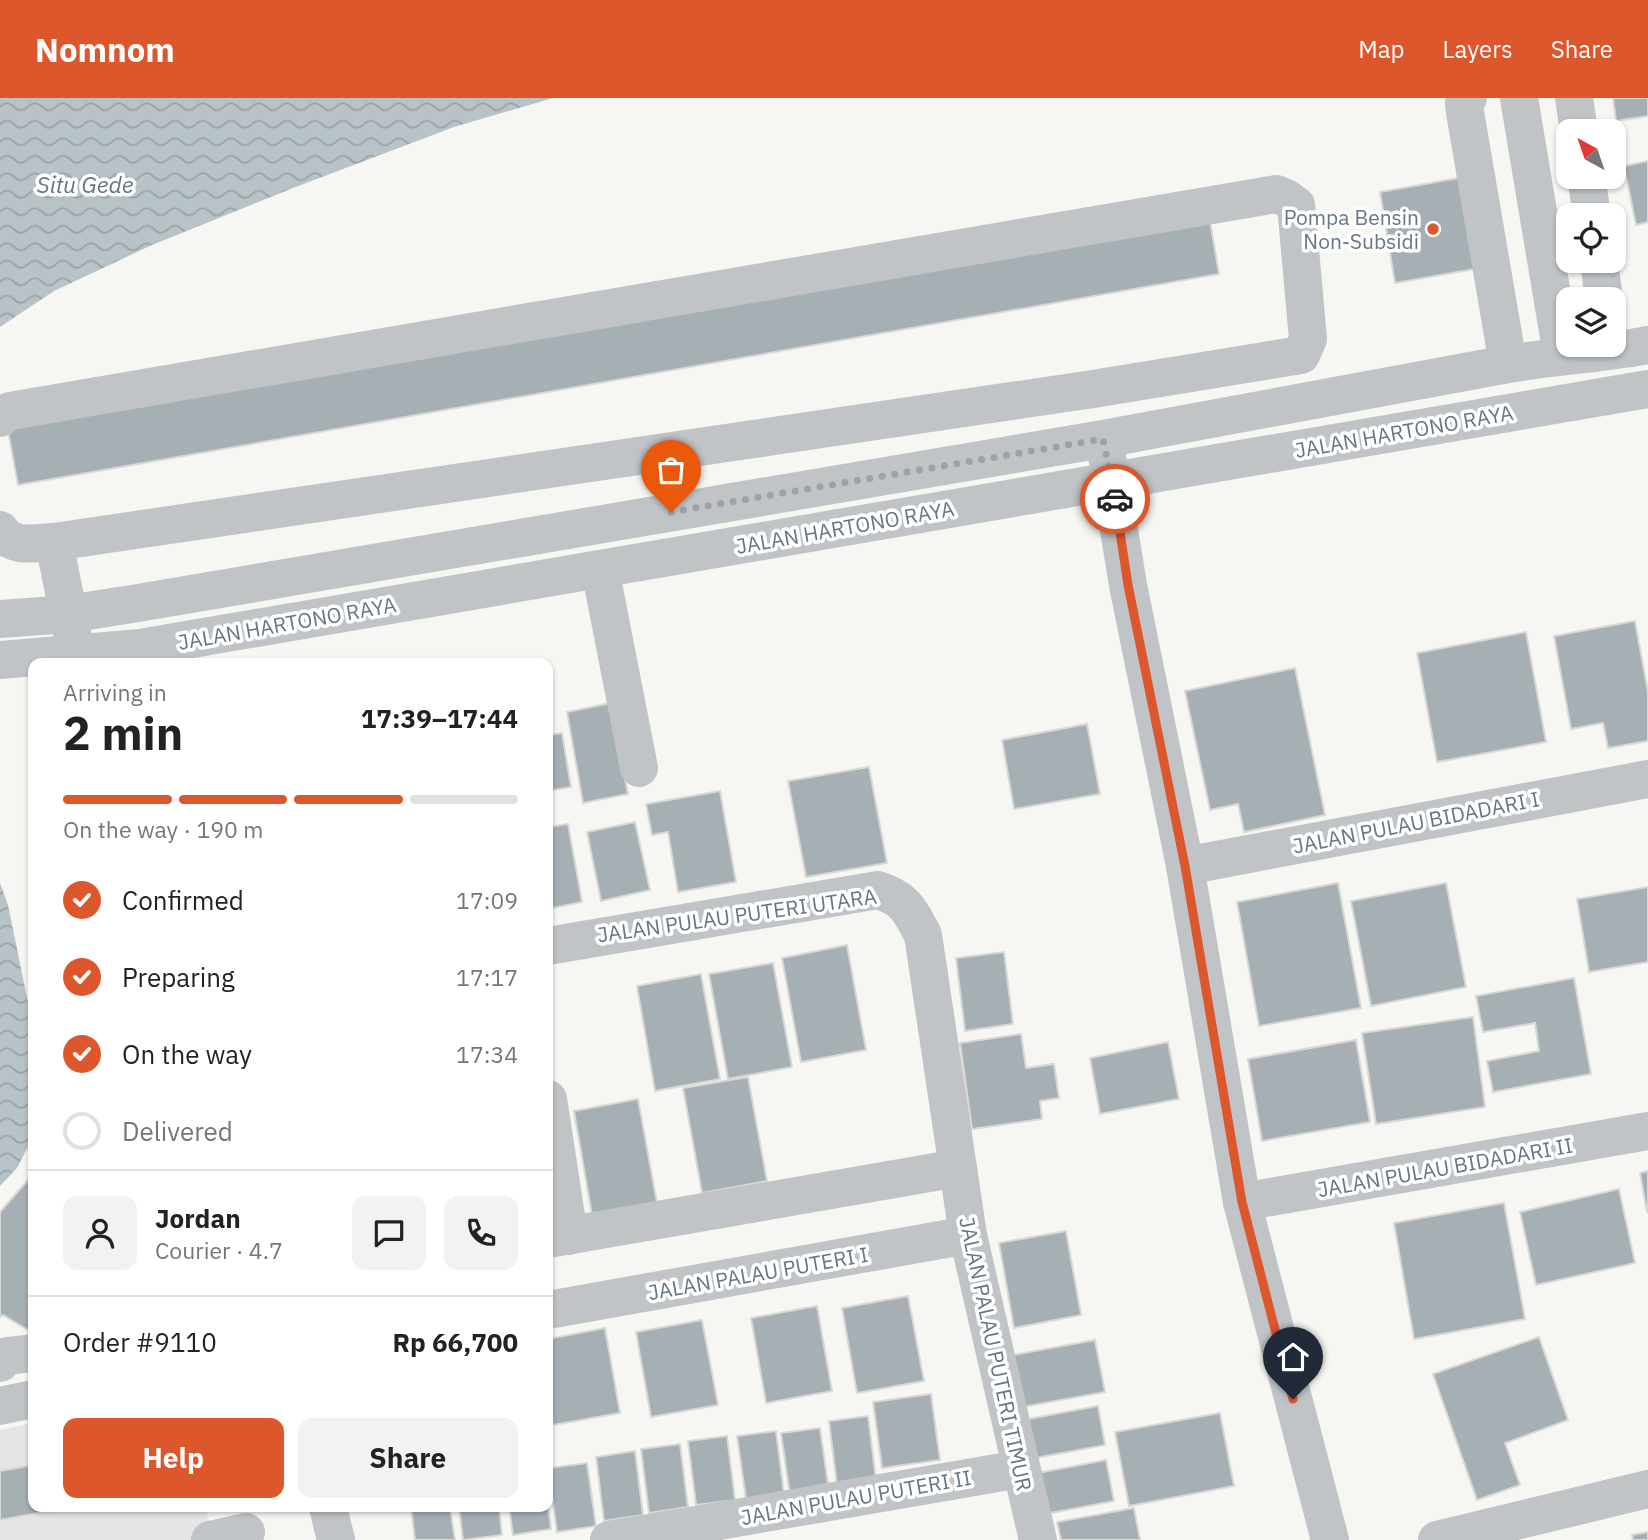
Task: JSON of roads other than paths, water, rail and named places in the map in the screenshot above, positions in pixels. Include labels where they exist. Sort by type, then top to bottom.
[{"type":"street","points":[[1468,98],[1464,103],[1465,112],[1508,364]]},
{"type":"street","points":[[1519,98],[1556,319]]},
{"type":"street","points":[[1574,98],[1577,119]]},
{"type":"street","points":[[0,418],[10,411],[1276,194],[1296,205],[1308,339],[1301,355],[1307,401]]},
{"type":"street","points":[[0,530],[5,537],[17,544],[54,542],[1080,391],[1301,355]]},
{"type":"street","name":"JALAN HARTONO RAYA","points":[[0,619],[68,614],[132,604],[1103,439],[1556,356]]},
{"type":"street","name":"JALAN HARTONO RAYA","points":[[99,658],[141,656],[600,569],[1648,389]]},
{"type":"street","points":[[1103,439],[1128,585],[1185,866],[1242,1202],[1330,1540]]},
{"type":"street","points":[[54,542],[78,658]]},
{"type":"street","points":[[600,569],[639,768]]},
{"type":"street","points":[[132,604],[141,656]]},
{"type":"street","name":"JALAN HARTONO RAYA","points":[[0,660],[28,660]]},
{"type":"street","name":"JALAN PULAU BIDADARI I","points":[[1185,866],[1648,779]]},
{"type":"street","name":"JALAN PULAU PUTERI UTARA","points":[[553,945],[878,890],[893,895],[909,907],[923,936],[958,1168]]},
{"type":"street","name":"JALAN PULAU BIDADARI II","points":[[1242,1202],[1648,1131]]},
{"type":"street","points":[[553,1168],[558,1238],[958,1168]]},
{"type":"street","name":"JALAN PALAU PUTERI TIMUR","points":[[958,1168],[968,1235],[1038,1540]]},
{"type":"street","name":"JALAN PALAU PUTERI I","points":[[553,1309],[968,1235]]},
{"type":"street","points":[[0,1363],[7,1356],[28,1354]]},
{"type":"street","points":[[0,1405],[28,1400]]},
{"type":"street","name":"JALAN PULAU PUTERI II","points":[[609,1540],[1020,1469]]},
{"type":"street","points":[[1437,1540],[1648,1489]]},
{"type":"street","points":[[329,1512],[336,1540]]},
{"type":"water","name":"Situ Gede","points":[[0,98],[553,98],[454,127],[152,245],[54,291],[0,327]]},
{"type":"water","points":[[0,883],[8,905],[28,1003],[28,1147],[17,1168],[0,1186]]},
{"type":"place","name":"Pompa Bensin Non-Subsidi","points":[[1433,229]]}]
